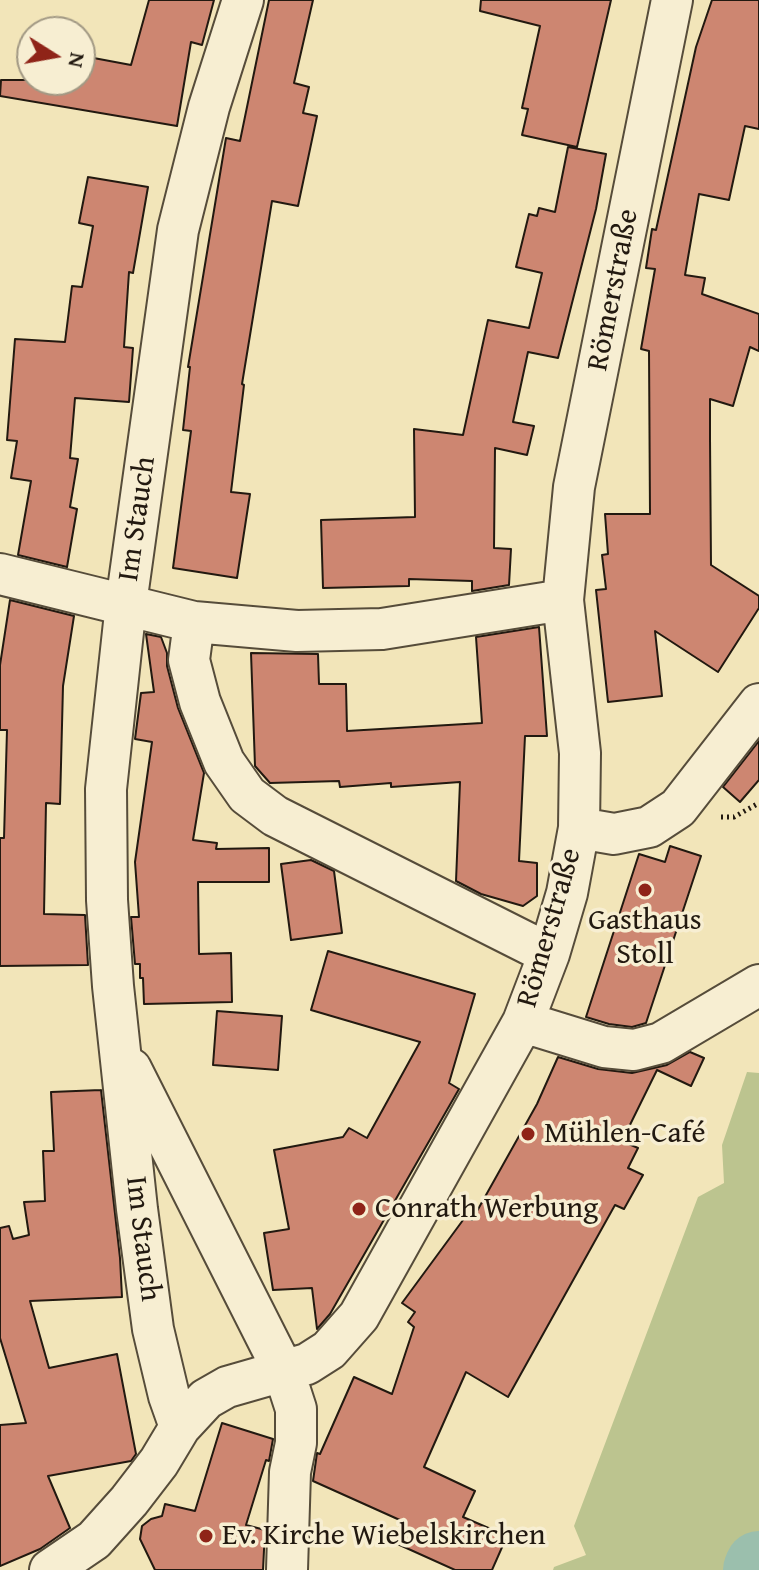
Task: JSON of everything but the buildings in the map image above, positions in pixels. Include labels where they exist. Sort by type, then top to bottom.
[{"type":"street","name":"Im Stauch","points":[[180,1427],[153,1329],[120,1047],[107,900],[106,789],[126,604],[178,230],[209,107],[243,0]]},
{"type":"street","name":"Römerstraße","points":[[50,1570],[94,1540],[137,1491],[180,1427],[206,1399],[227,1387],[307,1364],[329,1350],[359,1316],[523,1022],[549,954],[567,893],[579,828],[580,753],[563,600],[574,487],[672,0]]},
{"type":"street","points":[[0,574],[194,622],[297,631],[382,629],[563,600]]},
{"type":"street","points":[[194,622],[189,660],[200,702],[224,762],[247,795],[275,816],[549,954]]},
{"type":"street","points":[[579,828],[614,834],[637,830],[649,827],[678,808],[759,704]]},
{"type":"street","points":[[523,1022],[604,1047],[634,1050],[661,1043],[759,985]]},
{"type":"street","name":"Im Stauch","points":[[120,1047],[284,1372],[296,1409],[296,1443],[290,1472],[287,1570]]},
{"type":"green space","points":[[747,1072],[759,1073],[759,1570],[553,1570],[586,1555],[574,1526],[698,1197],[724,1183],[722,1145]]},
{"type":"waterway","points":[[757,1570],[759,1565]]},
{"type":"place","name":"Gasthaus Stoll","points":[[645,890]]},
{"type":"place","name":"Mühlen-Café","points":[[528,1134]]},
{"type":"place","name":"Conrath Werbung","points":[[359,1209]]},
{"type":"place","name":"Ev. Kirche Wiebelskirchen","points":[[206,1536]]}]
